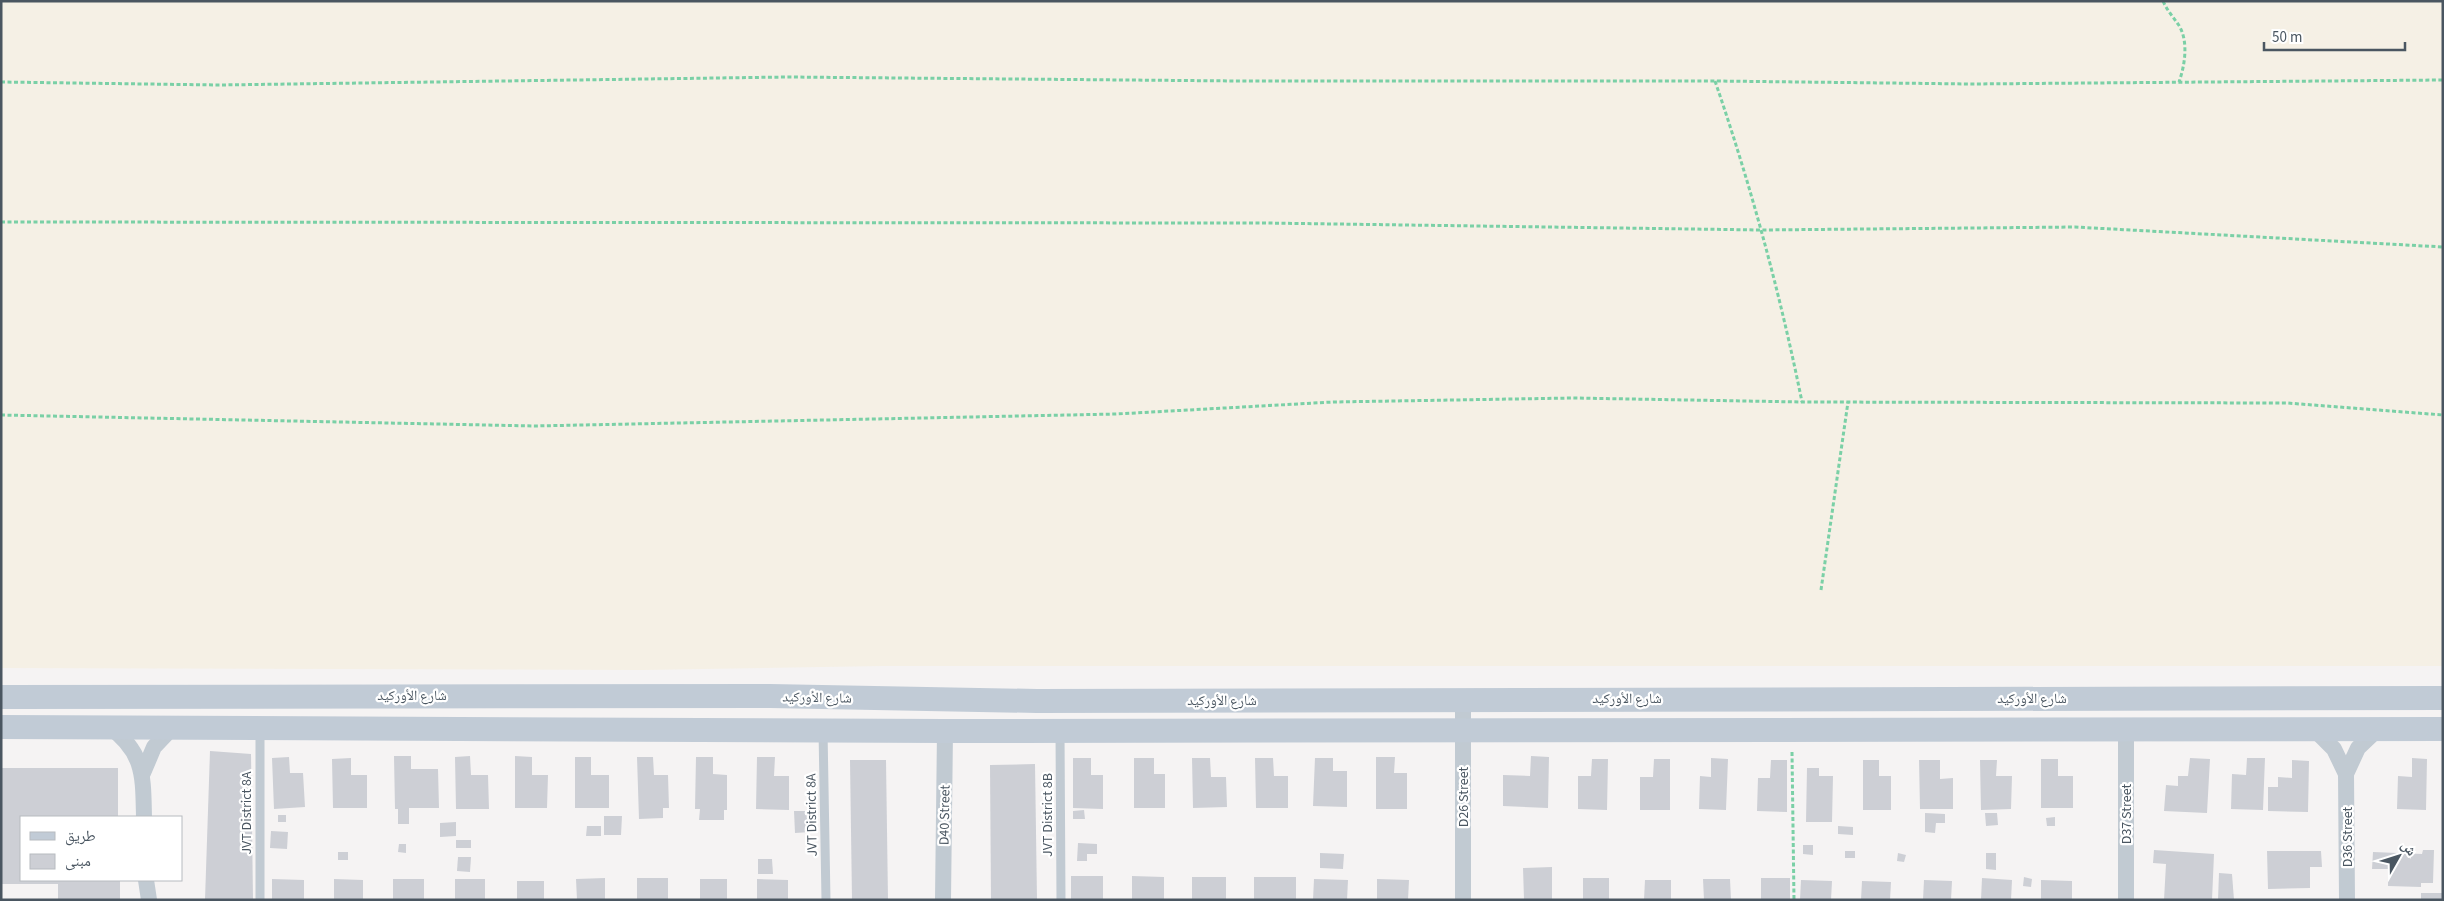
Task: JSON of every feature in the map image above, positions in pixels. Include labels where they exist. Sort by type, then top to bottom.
[{"type":"street","name":"شارع الأوركيد","points":[[1,697],[770,696],[1038,701],[1463,698],[2443,698]]},
{"type":"street","name":"D26 Street","points":[[1463,698],[1463,899]]},
{"type":"street","points":[[2126,729],[2137,716],[2191,711],[2208,698]]},
{"type":"street","points":[[945,731],[953,720],[965,713],[1017,711],[1028,708],[1038,701]]},
{"type":"street","points":[[108,726],[127,742],[136,756],[143,773],[144,816]]},
{"type":"street","points":[[1,727],[945,731],[2443,729]]},
{"type":"street","points":[[143,773],[154,748],[173,727]]},
{"type":"street","name":"D36 Street","points":[[2346,774],[2358,748],[2378,728]]},
{"type":"street","name":"D37 Street","points":[[2126,729],[2126,900]]},
{"type":"street","name":"D36 Street","points":[[2314,729],[2334,748],[2346,774],[2347,900]]},
{"type":"street","name":"D40 Street","points":[[943,900],[945,731]]},
{"type":"lane","name":"JVT District 8A","points":[[260,727],[260,900]]},
{"type":"lane","name":"JVT District 8A","points":[[823,730],[826,900]]},
{"type":"lane","name":"JVT District 8B","points":[[1060,730],[1061,900]]},
{"type":"path","points":[[2163,1],[2180,26],[2184,39],[2184,63],[2179,82]]},
{"type":"path","points":[[1,82],[219,85],[788,77],[1972,84],[2443,80]]},
{"type":"path","points":[[1714,81],[1762,230],[1788,335],[1802,402]]},
{"type":"path","points":[[1,222],[1254,223],[1762,230],[2075,227],[2443,248]]},
{"type":"path","points":[[1,415],[534,426],[1116,414],[1333,402],[1493,398],[1802,402],[2181,401],[2287,403],[2443,415]]},
{"type":"path","points":[[1821,590],[1848,402]]},
{"type":"path","points":[[1784,752],[1794,752],[1794,900]]},
{"type":"sand","points":[[1,1],[2443,1],[2443,666],[883,666],[642,670],[1,668]]},
{"type":"building","points":[[210,751],[251,754],[253,900],[205,900]]},
{"type":"building","points":[[394,756],[411,756],[411,769],[438,769],[439,808],[409,808],[409,824],[398,824],[398,809],[395,809]]},
{"type":"building","points":[[470,756],[471,775],[488,775],[489,809],[456,809],[455,757]]},
{"type":"building","points":[[515,756],[532,757],[532,775],[548,775],[547,808],[515,808]]},
{"type":"building","points":[[1531,756],[1549,757],[1548,808],[1503,806],[1503,775],[1530,776]]},
{"type":"building","points":[[289,757],[290,773],[303,773],[305,807],[274,809],[272,758]]},
{"type":"building","points":[[575,757],[591,757],[591,775],[609,775],[609,808],[575,808]]},
{"type":"building","points":[[637,757],[653,757],[654,775],[668,775],[669,808],[663,808],[663,818],[639,819]]},
{"type":"building","points":[[696,757],[713,757],[713,774],[727,775],[727,810],[724,810],[724,820],[699,820],[700,809],[695,809]]},
{"type":"building","points":[[757,757],[775,757],[774,776],[789,776],[789,810],[756,809]]},
{"type":"building","points":[[1376,757],[1395,757],[1394,773],[1407,773],[1407,809],[1376,809]]},
{"type":"building","points":[[351,758],[351,775],[367,775],[367,808],[333,808],[332,759]]},
{"type":"building","points":[[1073,758],[1091,758],[1091,775],[1103,775],[1103,809],[1073,808]]},
{"type":"building","points":[[1134,758],[1154,758],[1154,774],[1165,774],[1165,808],[1134,808]]},
{"type":"building","points":[[1192,758],[1210,758],[1211,777],[1226,777],[1227,807],[1193,808]]},
{"type":"building","points":[[1255,758],[1273,758],[1274,776],[1288,776],[1288,808],[1256,808]]},
{"type":"building","points":[[1315,758],[1333,758],[1333,771],[1347,771],[1347,807],[1313,806]]},
{"type":"building","points":[[1711,758],[1728,759],[1726,810],[1699,809],[1700,776],[1711,777]]},
{"type":"building","points":[[2190,758],[2210,759],[2207,813],[2164,811],[2166,785],[2178,786],[2178,776],[2188,776]]},
{"type":"building","points":[[2247,758],[2265,758],[2263,810],[2231,809],[2232,774],[2246,775]]},
{"type":"building","points":[[2412,758],[2427,759],[2426,810],[2397,809],[2398,776],[2412,777]]},
{"type":"building","points":[[1592,759],[1608,759],[1607,810],[1578,809],[1578,776],[1591,776]]},
{"type":"building","points":[[1654,759],[1670,759],[1670,810],[1640,810],[1640,777],[1653,777]]},
{"type":"building","points":[[2041,759],[2058,759],[2058,776],[2073,776],[2073,808],[2041,808]]},
{"type":"building","points":[[850,760],[886,760],[888,900],[852,900]]},
{"type":"building","points":[[1771,760],[1787,760],[1787,812],[1757,811],[1758,778],[1770,778]]},
{"type":"building","points":[[1863,760],[1879,760],[1879,776],[1891,776],[1891,810],[1863,810]]},
{"type":"building","points":[[1919,760],[1940,760],[1940,779],[1953,778],[1953,809],[1920,809]]},
{"type":"building","points":[[1980,760],[1997,760],[1996,776],[2012,776],[2011,809],[1981,810]]},
{"type":"building","points":[[2292,760],[2309,761],[2308,812],[2268,811],[2268,787],[2278,787],[2278,777],[2292,778]]},
{"type":"building","points":[[1035,764],[1037,900],[991,900],[990,765]]},
{"type":"building","points":[[1,768],[118,768],[118,816],[20,816],[20,881],[120,881],[120,900],[58,900],[58,884],[1,884]]},
{"type":"building","points":[[1807,768],[1819,768],[1819,776],[1833,776],[1832,822],[1806,822]]},
{"type":"building","points":[[1084,810],[1085,819],[1073,819],[1073,811]]},
{"type":"building","points":[[794,811],[809,811],[810,832],[795,833]]},
{"type":"building","points":[[1925,813],[1945,814],[1945,823],[1936,823],[1935,833],[1925,832]]},
{"type":"building","points":[[1985,813],[1997,813],[1998,825],[1986,826]]},
{"type":"building","points":[[278,815],[286,815],[286,822],[278,822]]},
{"type":"building","points":[[604,816],[622,816],[621,835],[604,835]]},
{"type":"building","points":[[2055,817],[2055,826],[2047,826],[2046,818]]},
{"type":"building","points":[[456,822],[456,836],[440,837],[440,823]]},
{"type":"building","points":[[587,826],[601,826],[601,836],[586,836]]},
{"type":"building","points":[[1838,826],[1853,827],[1853,835],[1838,834]]},
{"type":"building","points":[[271,831],[288,832],[287,849],[270,848]]},
{"type":"building","points":[[456,840],[471,840],[471,848],[456,848]]},
{"type":"building","points":[[1078,843],[1097,844],[1097,854],[1087,854],[1087,861],[1077,861]]},
{"type":"building","points":[[399,844],[406,844],[406,853],[398,852]]},
{"type":"building","points":[[1803,845],[1813,845],[1813,855],[1803,854]]},
{"type":"building","points":[[2154,850],[2214,854],[2212,900],[2164,900],[2166,864],[2153,863]]},
{"type":"building","points":[[2423,850],[2434,850],[2433,883],[2421,883],[2421,887],[2388,886],[2388,869],[2372,869],[2373,852],[2422,854]]},
{"type":"building","points":[[1845,851],[1855,851],[1855,858],[1845,858]]},
{"type":"building","points":[[2267,851],[2321,851],[2322,867],[2310,867],[2310,888],[2268,889]]},
{"type":"building","points":[[338,852],[348,852],[348,860],[338,860]]},
{"type":"building","points":[[1320,853],[1344,854],[1343,869],[1320,868]]},
{"type":"building","points":[[1898,853],[1906,855],[1904,862],[1897,861]]},
{"type":"building","points":[[1986,853],[1996,853],[1996,870],[1986,869]]},
{"type":"building","points":[[458,857],[471,857],[470,872],[457,871]]},
{"type":"building","points":[[758,859],[772,859],[773,874],[758,874]]},
{"type":"building","points":[[1552,867],[1552,900],[1524,900],[1523,868]]},
{"type":"building","points":[[2219,873],[2232,874],[2234,900],[2218,900]]},
{"type":"building","points":[[1071,876],[1103,876],[1103,900],[1071,900]]},
{"type":"building","points":[[1132,876],[1164,877],[1164,900],[1132,900]]},
{"type":"building","points":[[1192,877],[1226,877],[1226,900],[1192,900]]},
{"type":"building","points":[[1254,877],[1296,877],[1296,900],[1254,900]]},
{"type":"building","points":[[2024,877],[2032,879],[2031,887],[2023,886]]},
{"type":"building","points":[[605,878],[605,900],[577,900],[576,879]]},
{"type":"building","points":[[637,878],[668,878],[668,900],[637,900]]},
{"type":"building","points":[[1583,878],[1609,878],[1609,900],[1583,900]]},
{"type":"building","points":[[1761,878],[1790,878],[1790,900],[1761,900]]},
{"type":"building","points":[[1982,878],[2012,880],[2011,900],[1981,900]]},
{"type":"building","points":[[272,879],[304,880],[304,900],[272,900]]},
{"type":"building","points":[[334,879],[363,880],[363,900],[334,900]]},
{"type":"building","points":[[393,879],[424,879],[424,900],[393,900]]},
{"type":"building","points":[[455,879],[485,879],[485,900],[455,900]]},
{"type":"building","points":[[700,879],[727,879],[727,900],[700,900]]},
{"type":"building","points":[[757,879],[788,880],[788,900],[757,900]]},
{"type":"building","points":[[1314,879],[1348,880],[1347,900],[1313,900]]},
{"type":"building","points":[[1377,879],[1409,880],[1408,900],[1377,900]]},
{"type":"building","points":[[1703,879],[1730,879],[1731,900],[1704,900]]},
{"type":"building","points":[[1645,880],[1671,880],[1671,900],[1644,900]]},
{"type":"building","points":[[1801,880],[1832,881],[1831,900],[1800,900]]},
{"type":"building","points":[[1924,880],[1952,881],[1951,900],[1923,900]]},
{"type":"building","points":[[2041,880],[2072,881],[2072,900],[2041,900]]},
{"type":"building","points":[[517,881],[544,881],[544,900],[517,900]]},
{"type":"building","points":[[1862,881],[1891,882],[1890,900],[1861,900]]},
{"type":"building","points":[[2421,893],[2443,893],[2443,900],[2421,900]]}]
